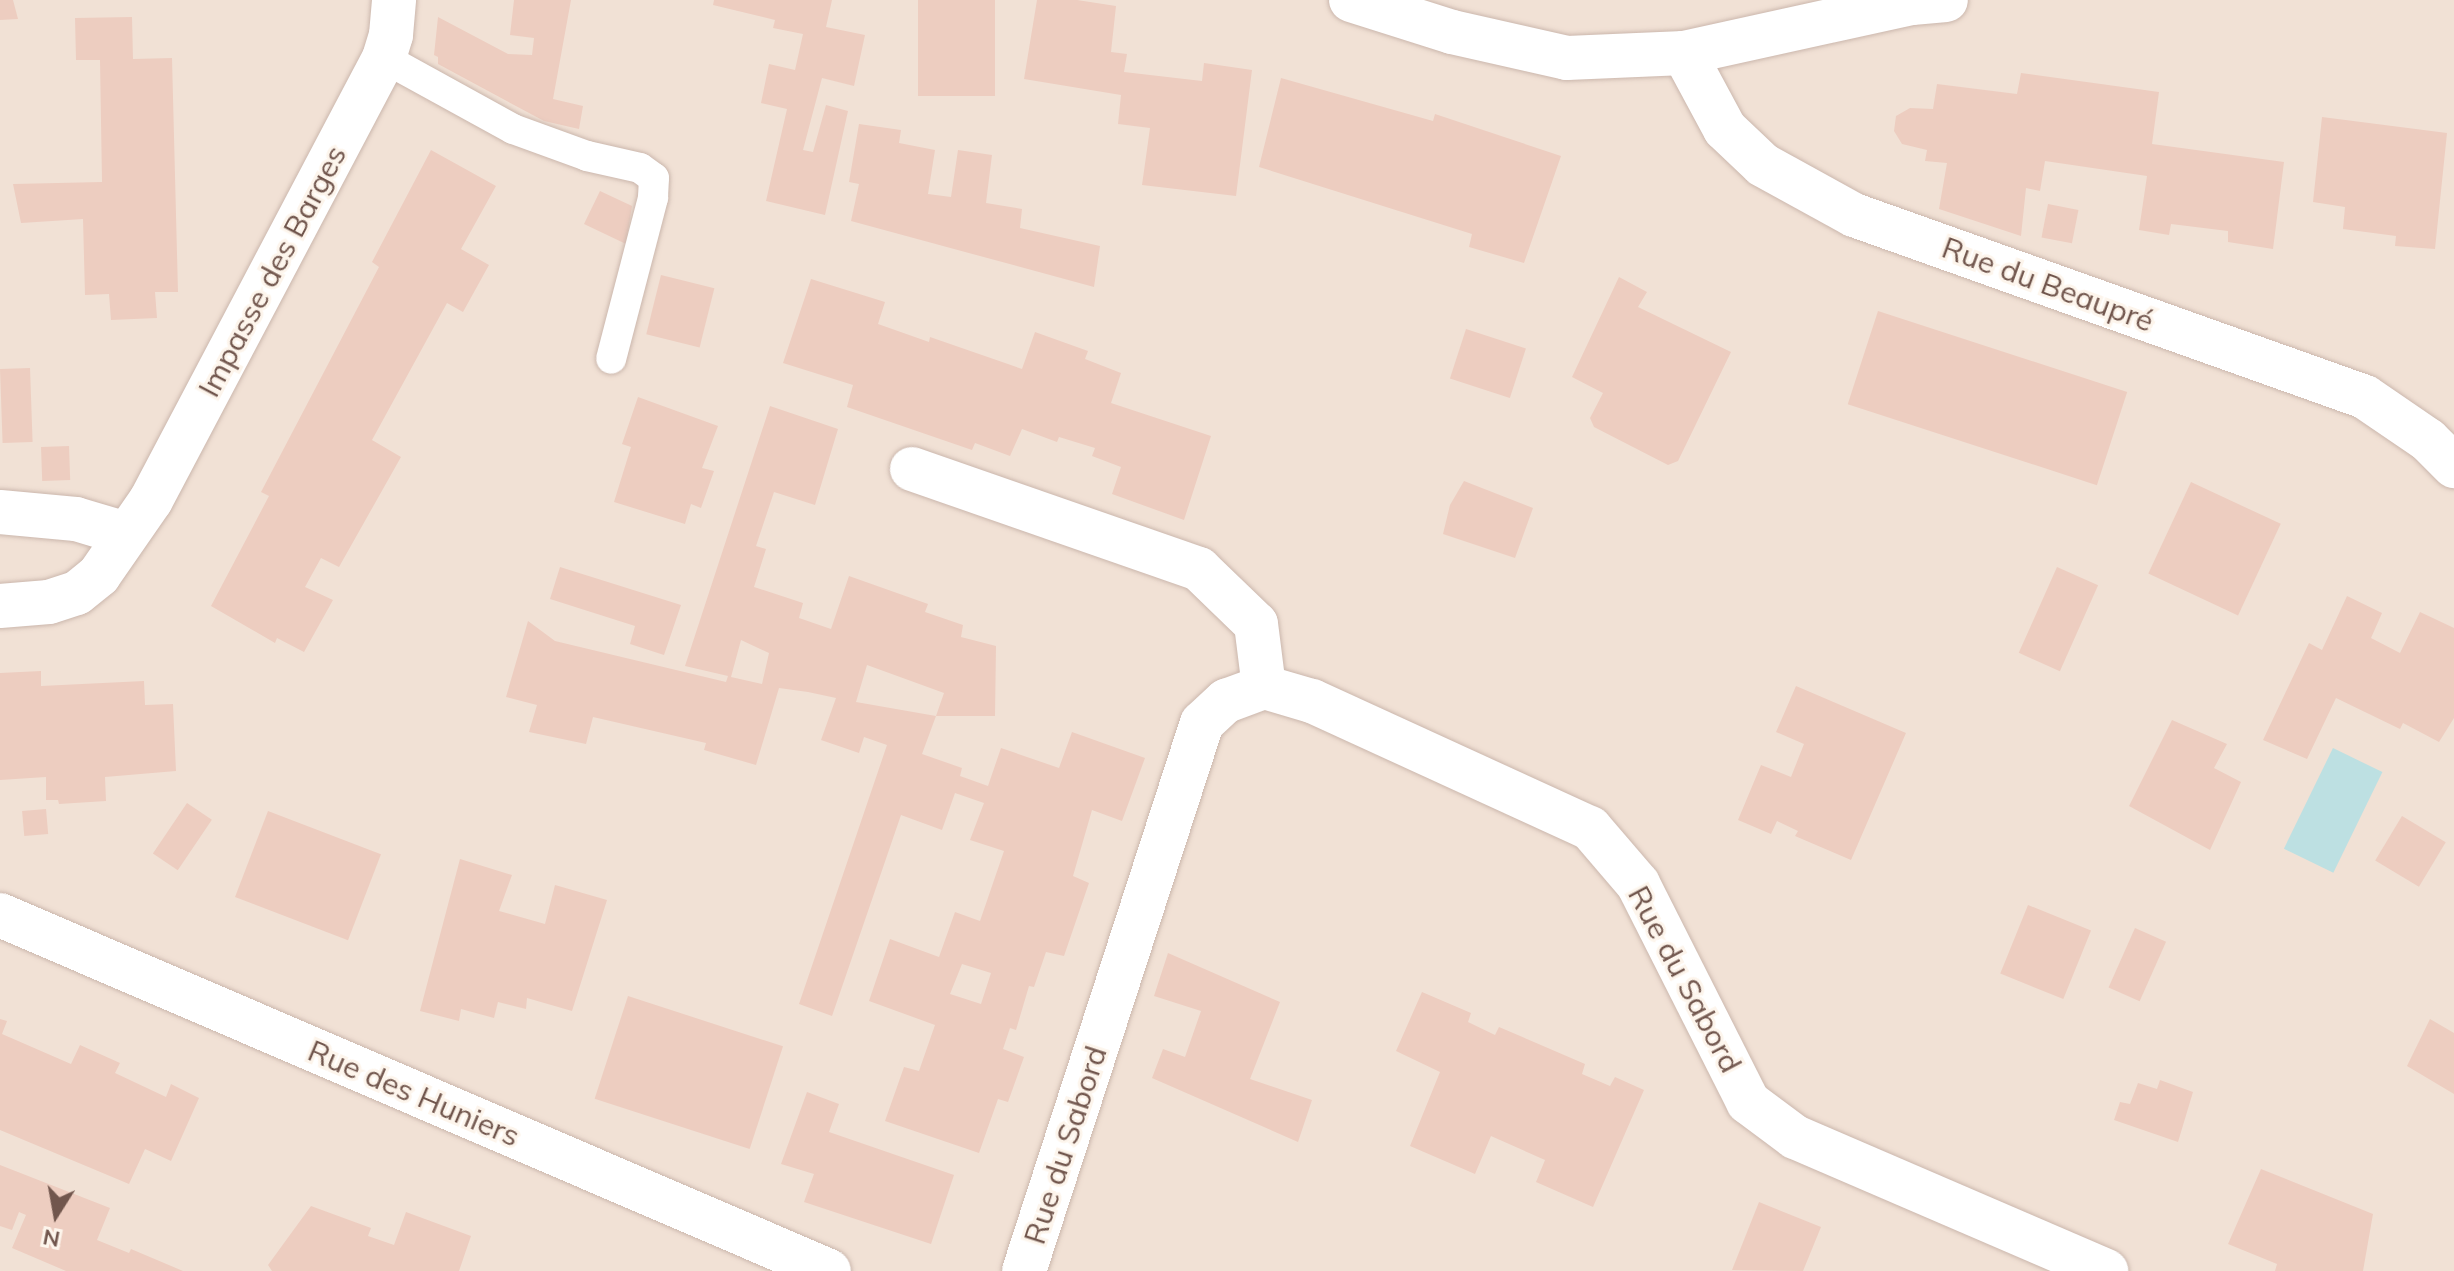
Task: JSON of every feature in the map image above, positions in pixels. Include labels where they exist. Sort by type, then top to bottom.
[{"type":"street","name":"Impasse des Barges","points":[[0,606],[49,602],[77,593],[99,575],[151,500],[384,58],[391,35],[394,0]]},
{"type":"street","points":[[1351,0],[1452,32],[1567,58],[1684,53],[1912,3],[1946,0]]},
{"type":"street","name":"Rue du Beaupré","points":[[1684,53],[1725,129],[1763,165],[1854,215],[2365,397],[2428,440],[2454,466]]},
{"type":"street","points":[[912,469],[1199,569],[1256,624],[1264,687]]},
{"type":"street","points":[[0,512],[76,519],[126,534]]},
{"type":"street","name":"Rue du Sabord","points":[[1024,1271],[1202,723],[1226,701],[1264,687],[1312,701],[1590,828],[1638,884],[1748,1102],[1795,1137],[2106,1271]]},
{"type":"street","name":"Rue des Huniers","points":[[0,915],[829,1271]]},
{"type":"lane","points":[[384,58],[513,129],[587,156],[640,168],[654,178],[653,198],[611,359]]},
{"type":"shaded area","points":[[0,0],[2454,0],[2454,1271],[0,1271]]},
{"type":"water","points":[[2333,748],[2382,772],[2333,873],[2284,849]]},
{"type":"building","points":[[0,0],[13,0],[18,19],[0,20]]},
{"type":"building","points":[[514,0],[571,0],[553,99],[583,106],[579,129],[544,121],[438,64],[438,57],[434,55],[438,17],[508,54],[532,55],[534,38],[510,35]]},
{"type":"building","points":[[714,0],[832,0],[826,27],[865,35],[854,86],[822,78],[803,150],[813,152],[826,105],[848,111],[825,215],[766,201],[787,109],[761,103],[769,64],[795,70],[803,34],[773,28],[775,20],[713,5]]},
{"type":"building","points":[[918,0],[995,0],[995,96],[918,96]]},
{"type":"building","points":[[1037,0],[1077,0],[1116,6],[1111,52],[1127,54],[1124,72],[1202,81],[1204,63],[1252,70],[1236,196],[1142,185],[1150,128],[1118,124],[1121,95],[1024,79]]},
{"type":"building","points":[[132,17],[133,59],[172,58],[178,292],[155,292],[157,318],[111,320],[109,294],[85,295],[83,219],[21,223],[13,184],[102,182],[100,60],[76,60],[75,18]]},
{"type":"building","points":[[2021,73],[2159,92],[2152,144],[2284,162],[2273,249],[2228,242],[2228,231],[2171,224],[2169,235],[2139,230],[2147,176],[2045,161],[2040,191],[2026,188],[2021,236],[1939,209],[1947,163],[1925,161],[1927,150],[1902,144],[1894,131],[1896,116],[1910,108],[1933,109],[1937,84],[2017,94]]},
{"type":"building","points":[[1281,78],[1433,121],[1435,114],[1561,156],[1524,263],[1469,247],[1472,234],[1259,167]]},
{"type":"building","points":[[2322,117],[2447,133],[2435,249],[2395,246],[2396,236],[2343,229],[2345,207],[2313,202]]},
{"type":"building","points":[[859,124],[901,130],[899,143],[935,150],[928,194],[951,197],[958,150],[992,155],[986,203],[1022,209],[1020,228],[1100,246],[1094,287],[851,221],[859,184],[849,182]]},
{"type":"building","points":[[431,150],[496,186],[461,249],[489,265],[463,312],[447,303],[372,440],[401,457],[339,567],[321,558],[305,587],[333,600],[304,652],[277,638],[275,643],[211,606],[269,496],[261,492],[379,267],[372,262]]},
{"type":"building","points":[[600,191],[632,206],[626,244],[584,224]]},
{"type":"building","points":[[2048,204],[2078,210],[2072,243],[2042,237]]},
{"type":"building","points":[[661,275],[714,288],[700,347],[646,334]]},
{"type":"building","points":[[1619,277],[1647,292],[1638,307],[1731,352],[1678,461],[1668,465],[1594,427],[1590,418],[1603,393],[1572,377]]},
{"type":"building","points":[[811,279],[885,302],[878,324],[929,342],[930,337],[1022,369],[1035,332],[1088,351],[1085,359],[1121,373],[1111,403],[1211,436],[1184,520],[1112,494],[1121,467],[1092,456],[1095,448],[1059,437],[1057,442],[1022,429],[1010,456],[975,443],[972,450],[847,407],[853,385],[783,363]]},
{"type":"building","points":[[1878,311],[2127,392],[2097,485],[1848,404]]},
{"type":"building","points":[[1466,329],[1526,348],[1510,398],[1450,378]]},
{"type":"building","points":[[30,368],[33,442],[3,443],[0,369]]},
{"type":"building","points":[[638,397],[718,426],[702,468],[714,471],[701,508],[691,504],[685,524],[614,502],[631,447],[622,444]]},
{"type":"building","points":[[770,406],[838,429],[815,505],[774,492],[756,546],[766,549],[754,587],[803,603],[799,618],[831,629],[849,576],[928,604],[925,612],[963,625],[961,637],[996,646],[995,716],[936,716],[922,754],[962,768],[960,776],[988,786],[1001,748],[1059,768],[1072,732],[1145,758],[1122,821],[1092,810],[1073,876],[1089,883],[1064,956],[1046,952],[1034,987],[1029,986],[1016,1030],[1010,1028],[1003,1049],[1024,1057],[1008,1102],[998,1099],[979,1153],[885,1121],[904,1067],[919,1071],[935,1025],[869,1001],[890,939],[939,957],[955,912],[980,921],[1004,851],[970,840],[984,803],[955,793],[942,830],[901,815],[832,1016],[799,1004],[887,745],[864,737],[859,753],[821,740],[836,698],[779,688],[756,765],[704,750],[706,743],[593,717],[586,744],[529,732],[537,705],[506,697],[528,621],[555,641],[726,682],[728,676],[685,666]],"holes":[[[741,640],[769,653],[762,684],[731,677]],[[867,665],[944,693],[936,716],[856,702]],[[962,964],[991,973],[981,1004],[950,994]]]},
{"type":"building","points":[[69,446],[70,480],[42,481],[41,447]]},
{"type":"building","points":[[1464,481],[1533,508],[1515,558],[1443,534],[1450,505]]},
{"type":"building","points":[[2191,482],[2281,524],[2238,615],[2148,574]]},
{"type":"building","points":[[560,567],[681,605],[664,655],[630,644],[635,626],[550,599]]},
{"type":"building","points":[[2057,567],[2098,585],[2060,671],[2019,653]]},
{"type":"building","points":[[2347,596],[2382,613],[2371,638],[2400,653],[2420,612],[2454,628],[2454,718],[2439,742],[2403,723],[2400,729],[2336,698],[2307,759],[2263,740],[2309,643],[2322,650]]},
{"type":"building","points":[[41,671],[41,686],[144,681],[145,705],[173,704],[176,771],[105,777],[106,801],[59,804],[58,800],[46,800],[46,777],[0,780],[0,673]]},
{"type":"building","points":[[1796,686],[1906,733],[1851,860],[1795,836],[1798,831],[1777,821],[1771,834],[1738,820],[1761,765],[1791,777],[1804,744],[1776,732]]},
{"type":"building","points":[[2172,720],[2227,744],[2214,768],[2241,782],[2210,850],[2129,806]]},
{"type":"building","points":[[187,803],[212,820],[178,870],[153,854]]},
{"type":"building","points":[[46,809],[48,834],[24,836],[22,811]]},
{"type":"building","points":[[268,811],[381,854],[348,940],[235,897]]},
{"type":"building","points":[[2402,816],[2446,842],[2419,887],[2375,861]]},
{"type":"building","points":[[460,859],[512,875],[499,911],[545,924],[555,885],[607,900],[572,1011],[527,998],[526,1009],[498,1002],[494,1018],[461,1009],[459,1021],[420,1011]]},
{"type":"building","points":[[2028,905],[2091,930],[2063,999],[2000,974]]},
{"type":"building","points":[[2135,928],[2166,942],[2140,1001],[2109,987]]},
{"type":"building","points":[[1168,953],[1280,1002],[1250,1079],[1312,1100],[1298,1142],[1152,1078],[1163,1049],[1185,1057],[1201,1011],[1154,996]]},
{"type":"building","points":[[1422,992],[1471,1013],[1468,1022],[1495,1035],[1499,1027],[1585,1064],[1582,1074],[1610,1086],[1615,1077],[1644,1090],[1593,1207],[1536,1182],[1545,1160],[1491,1136],[1475,1174],[1410,1146],[1440,1072],[1396,1051]]},
{"type":"building","points":[[628,996],[783,1046],[750,1149],[595,1099]]},
{"type":"building","points":[[0,1019],[7,1021],[2,1034],[71,1064],[80,1045],[120,1063],[115,1073],[166,1097],[171,1084],[199,1098],[171,1161],[145,1149],[129,1184],[0,1130]]},
{"type":"building","points":[[2430,1019],[2454,1033],[2454,1094],[2407,1066]]},
{"type":"building","points":[[2160,1080],[2193,1092],[2178,1142],[2114,1120],[2120,1102],[2130,1104],[2138,1083],[2157,1089]]},
{"type":"building","points":[[807,1092],[839,1104],[829,1132],[954,1175],[931,1244],[804,1202],[814,1174],[781,1164]]},
{"type":"building","points":[[0,1165],[110,1208],[97,1240],[129,1253],[131,1249],[183,1271],[66,1271],[12,1248],[26,1215],[19,1212],[12,1230],[0,1226]]},
{"type":"building","points":[[2261,1169],[2373,1214],[2363,1271],[2275,1271],[2277,1264],[2228,1244]]},
{"type":"building","points":[[1759,1202],[1821,1227],[1803,1271],[1732,1270]]},
{"type":"building","points":[[311,1206],[371,1228],[368,1236],[394,1245],[406,1212],[471,1236],[459,1271],[272,1271],[268,1265]]}]
